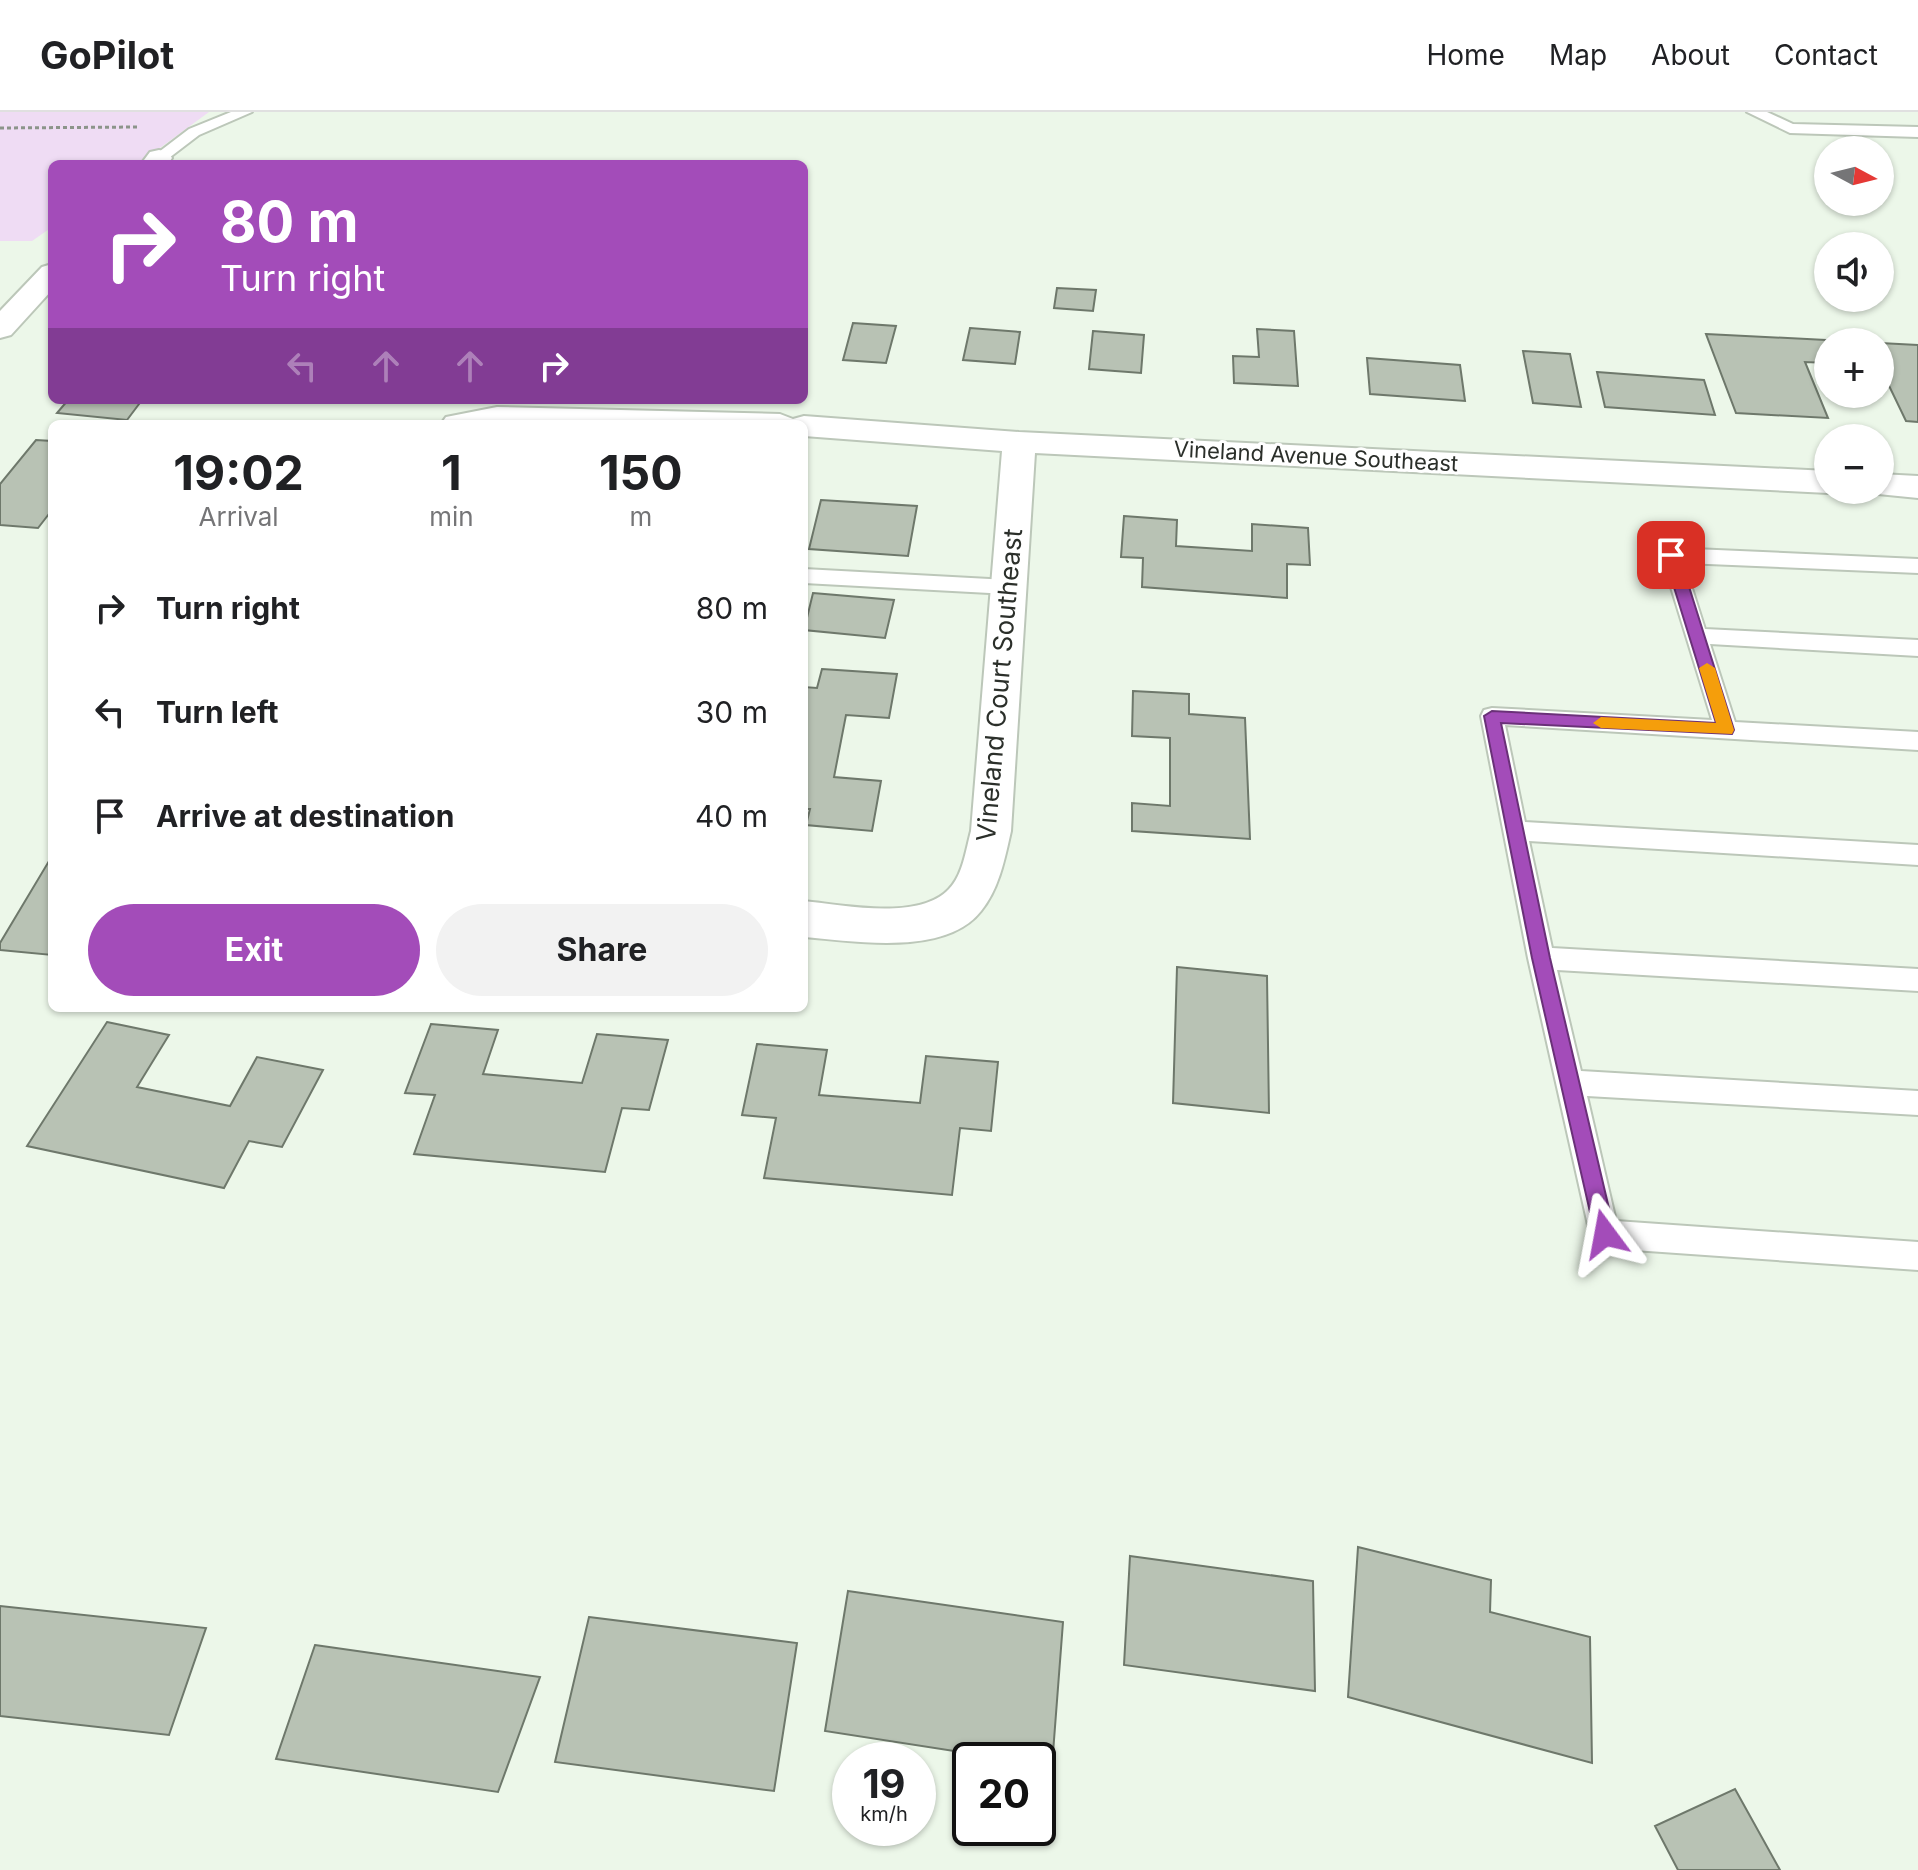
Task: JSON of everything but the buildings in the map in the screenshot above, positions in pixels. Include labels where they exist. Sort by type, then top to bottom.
[{"type":"street","points":[[0,329],[48,277]]},
{"type":"street","points":[[480,420],[497,417],[618,420]]},
{"type":"street","name":"Vineland Avenue Southeast","points":[[808,426],[1019,442],[1814,481]]},
{"type":"street","name":"Vineland Court Southeast","points":[[808,919],[911,924],[944,919],[964,901],[978,877],[991,831],[1019,442]]},
{"type":"street","points":[[1894,486],[1918,487]]},
{"type":"lane","points":[[158,160],[213,122],[244,112]]},
{"type":"lane","points":[[1755,112],[1790,128],[1918,132]]},
{"type":"lane","points":[[1726,730],[1671,555],[1918,566]]},
{"type":"lane","points":[[808,576],[1008,587]]},
{"type":"lane","points":[[1697,636],[1918,648]]},
{"type":"lane","points":[[1918,741],[1492,716],[1541,958],[1605,1234],[1918,1256]]},
{"type":"lane","points":[[1515,831],[1918,855]]},
{"type":"lane","points":[[1541,958],[1918,980]]},
{"type":"lane","points":[[1570,1083],[1918,1103]]},
{"type":"path","points":[[0,128],[101,129],[213,122]]},
{"type":"shaded area","points":[[0,112],[209,112],[143,160],[48,160],[48,230],[32,241],[0,241]]},
{"type":"slow traffic","points":[[1601,723],[1726,730],[1707,668]]},
{"type":"route","points":[[1605,1234],[1541,958],[1492,716],[1726,730],[1671,555]]}]
